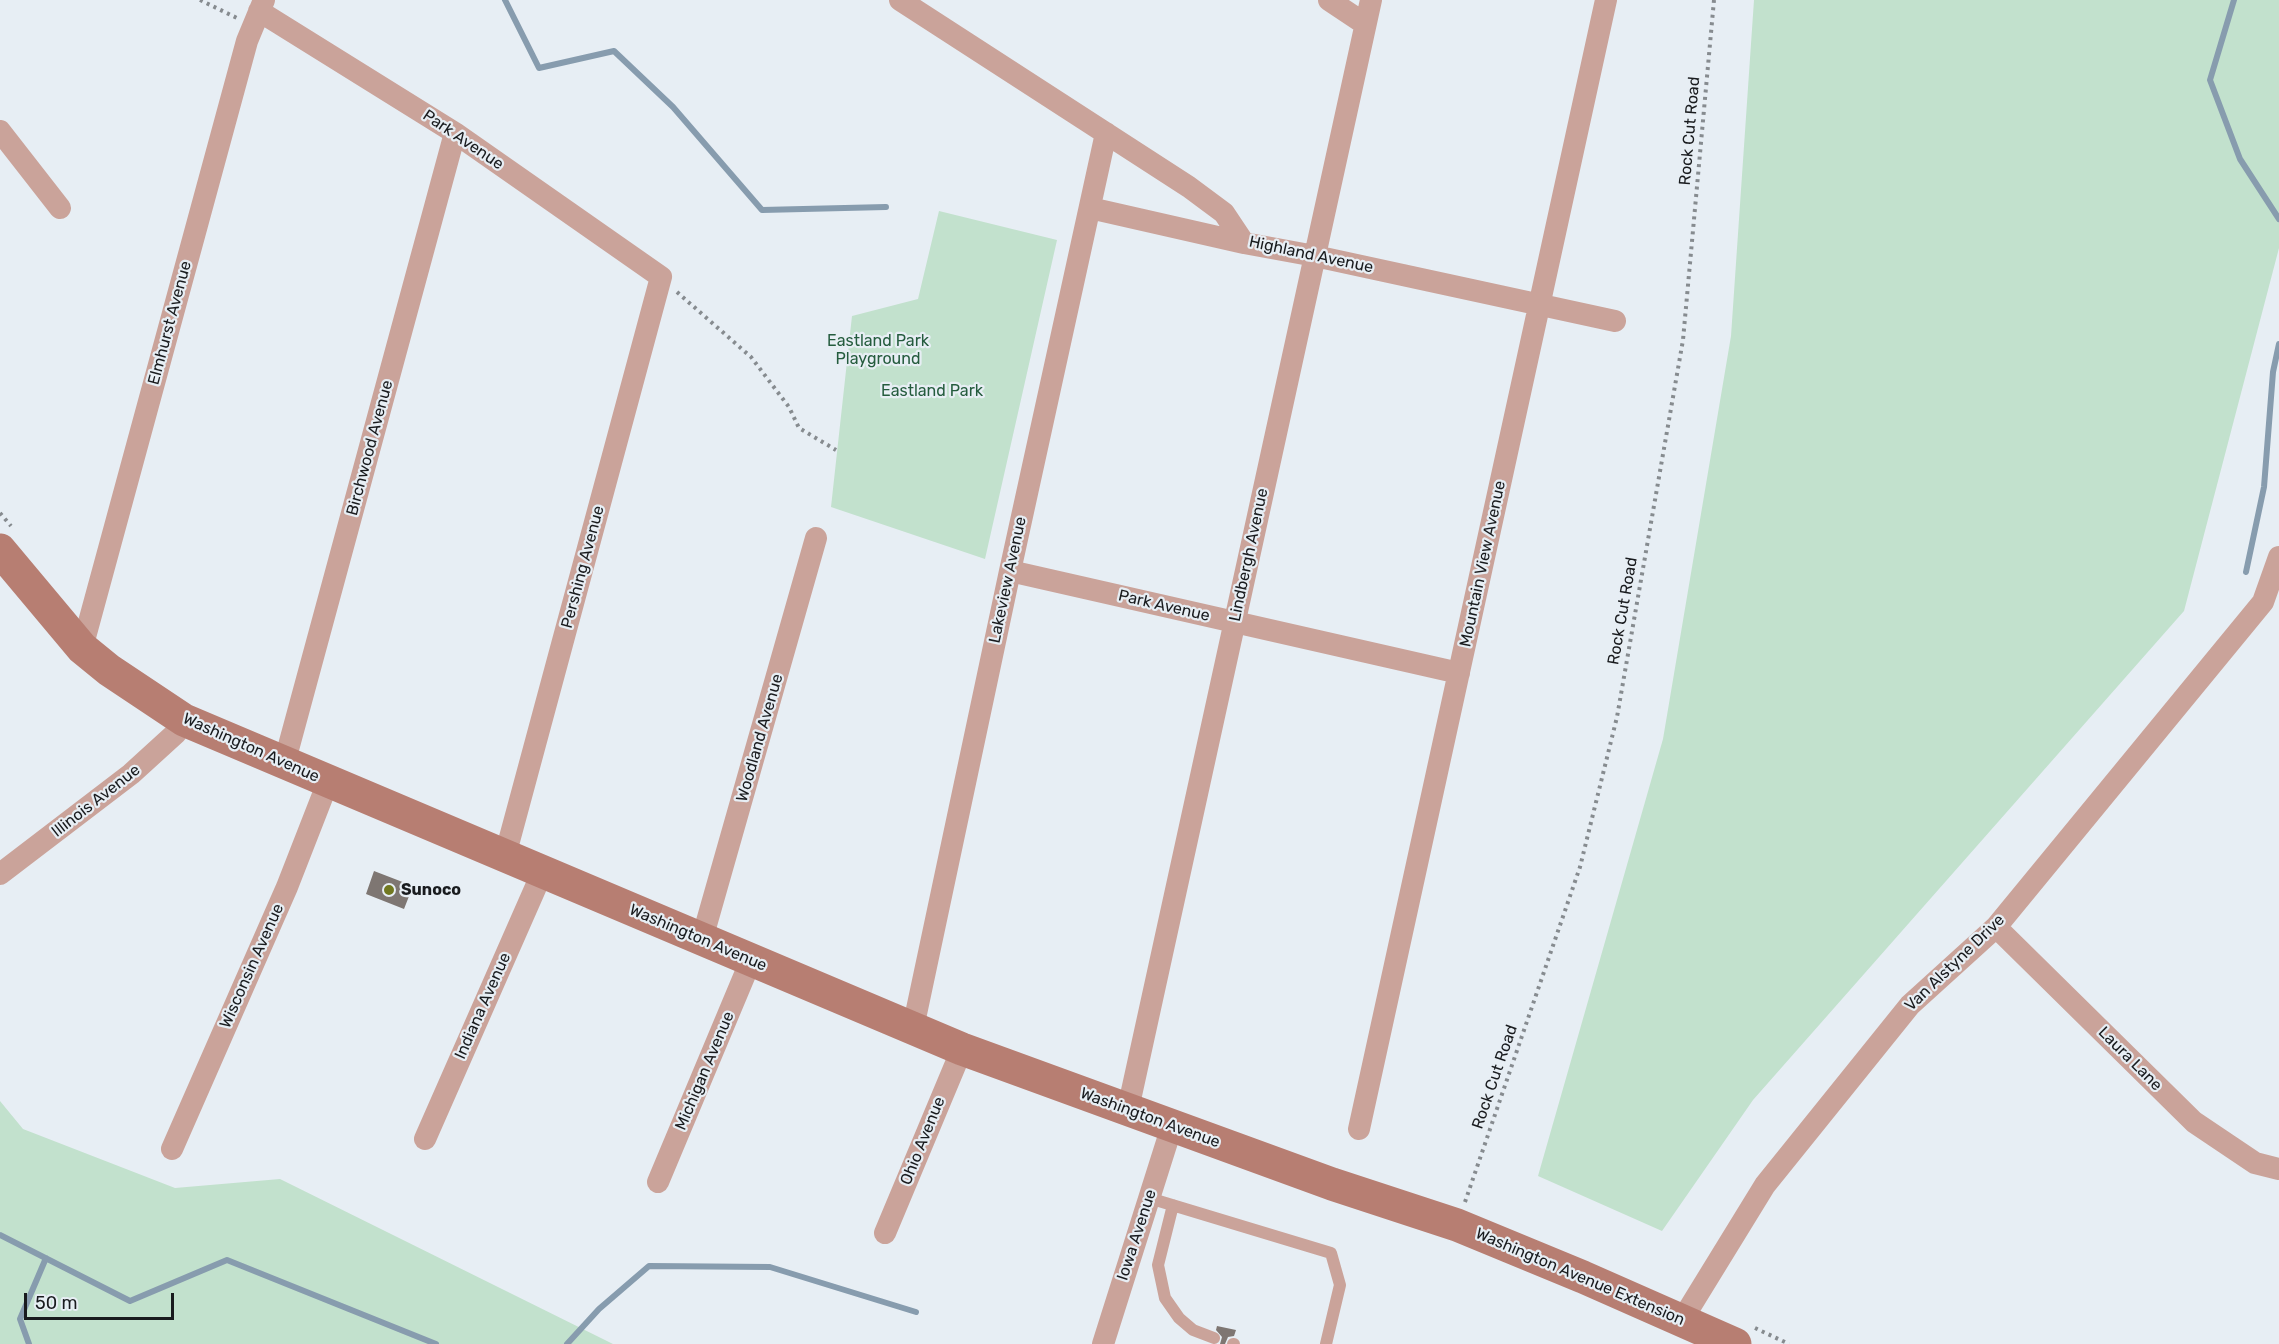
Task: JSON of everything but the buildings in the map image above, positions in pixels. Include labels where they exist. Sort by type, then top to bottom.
[{"type":"street","name":"Highland Avenue","points":[[900,0],[1189,187],[1224,213],[1244,243],[1315,256],[1615,321]]},
{"type":"street","points":[[1329,0],[1365,24]]},
{"type":"street","name":"Lindbergh Avenue","points":[[1128,1109],[1371,0]]},
{"type":"street","name":"Mountain View Avenue","points":[[1359,1129],[1606,0]]},
{"type":"street","name":"Park Avenue","points":[[259,12],[455,133],[661,277]]},
{"type":"street","name":"Elmhurst Avenue","points":[[82,648],[247,40],[259,12]]},
{"type":"street","points":[[0,130],[60,208]]},
{"type":"street","name":"Birchwood Avenue","points":[[284,764],[455,133]]},
{"type":"street","name":"Lakeview Avenue","points":[[913,1028],[1106,133]]},
{"type":"street","points":[[1090,208],[1244,243]]},
{"type":"street","name":"Pershing Avenue","points":[[505,856],[661,277]]},
{"type":"street","name":"Woodland Avenue","points":[[702,939],[816,538]]},
{"type":"street","name":"Van Alstyne Drive","points":[[1682,1320],[1772,1176],[1910,1005],[1996,927],[2262,602],[2279,557]]},
{"type":"street","name":"Washington Avenue","points":[[7,558],[82,648],[110,670],[184,720],[962,1049],[1332,1184],[1460,1216]]},
{"type":"street","name":"Park Avenue","points":[[1010,571],[1459,673]]},
{"type":"street","name":"Illinois Avenue","points":[[0,874],[131,774],[176,734],[184,720]]},
{"type":"street","name":"Wisconsin Avenue","points":[[172,1149],[287,887],[328,782]]},
{"type":"street","name":"Indiana Avenue","points":[[425,1138],[542,873]]},
{"type":"street","name":"Laura Lane","points":[[1996,927],[2194,1122],[2255,1163],[2279,1168]]},
{"type":"street","name":"Michigan Avenue","points":[[658,1182],[751,960]]},
{"type":"street","name":"Ohio Avenue","points":[[885,1233],[962,1049]]},
{"type":"street","name":"Iowa Avenue","points":[[1103,1344],[1172,1126]]},
{"type":"street","name":"Washington Avenue Extension","points":[[1460,1216],[1735,1344]]},
{"type":"lane","points":[[1149,1198],[1331,1253],[1340,1285],[1326,1344]]},
{"type":"lane","points":[[1173,1205],[1158,1265],[1165,1298],[1179,1317],[1193,1330],[1214,1338]]},
{"type":"path","points":[[200,0],[259,12]]},
{"type":"path","name":"Rock Cut Road","points":[[1460,1216],[1580,867],[1617,717],[1683,340],[1714,0]]},
{"type":"path","points":[[661,277],[752,357],[789,407],[799,428],[836,450]]},
{"type":"path","points":[[0,513],[7,558]]},
{"type":"green space","points":[[1754,0],[2279,0],[2279,248],[2184,611],[1753,1100],[1662,1231],[1538,1176],[1663,739],[1731,336]]},
{"type":"green space","name":"Eastland Park","points":[[939,211],[1057,240],[985,559],[831,507],[852,316],[918,299]]},
{"type":"green space","points":[[0,1101],[23,1129],[175,1188],[280,1179],[613,1344],[0,1344]]},
{"type":"waterway","points":[[505,0],[539,68],[614,51],[673,107],[762,210],[886,207]]},
{"type":"waterway","points":[[2234,0],[2210,80],[2240,159],[2279,219]]},
{"type":"waterway","points":[[2246,572],[2264,487],[2273,372],[2279,344]]},
{"type":"waterway","points":[[0,1235],[130,1301],[227,1260],[436,1344]]},
{"type":"waterway","points":[[29,1344],[20,1319],[46,1258]]},
{"type":"waterway","points":[[567,1344],[599,1309],[649,1266],[770,1267],[916,1312]]},
{"type":"place","name":"Sunoco","points":[[389,890]]},
{"type":"park label","name":"Eastland Park Playground","points":[[878,350]]}]
